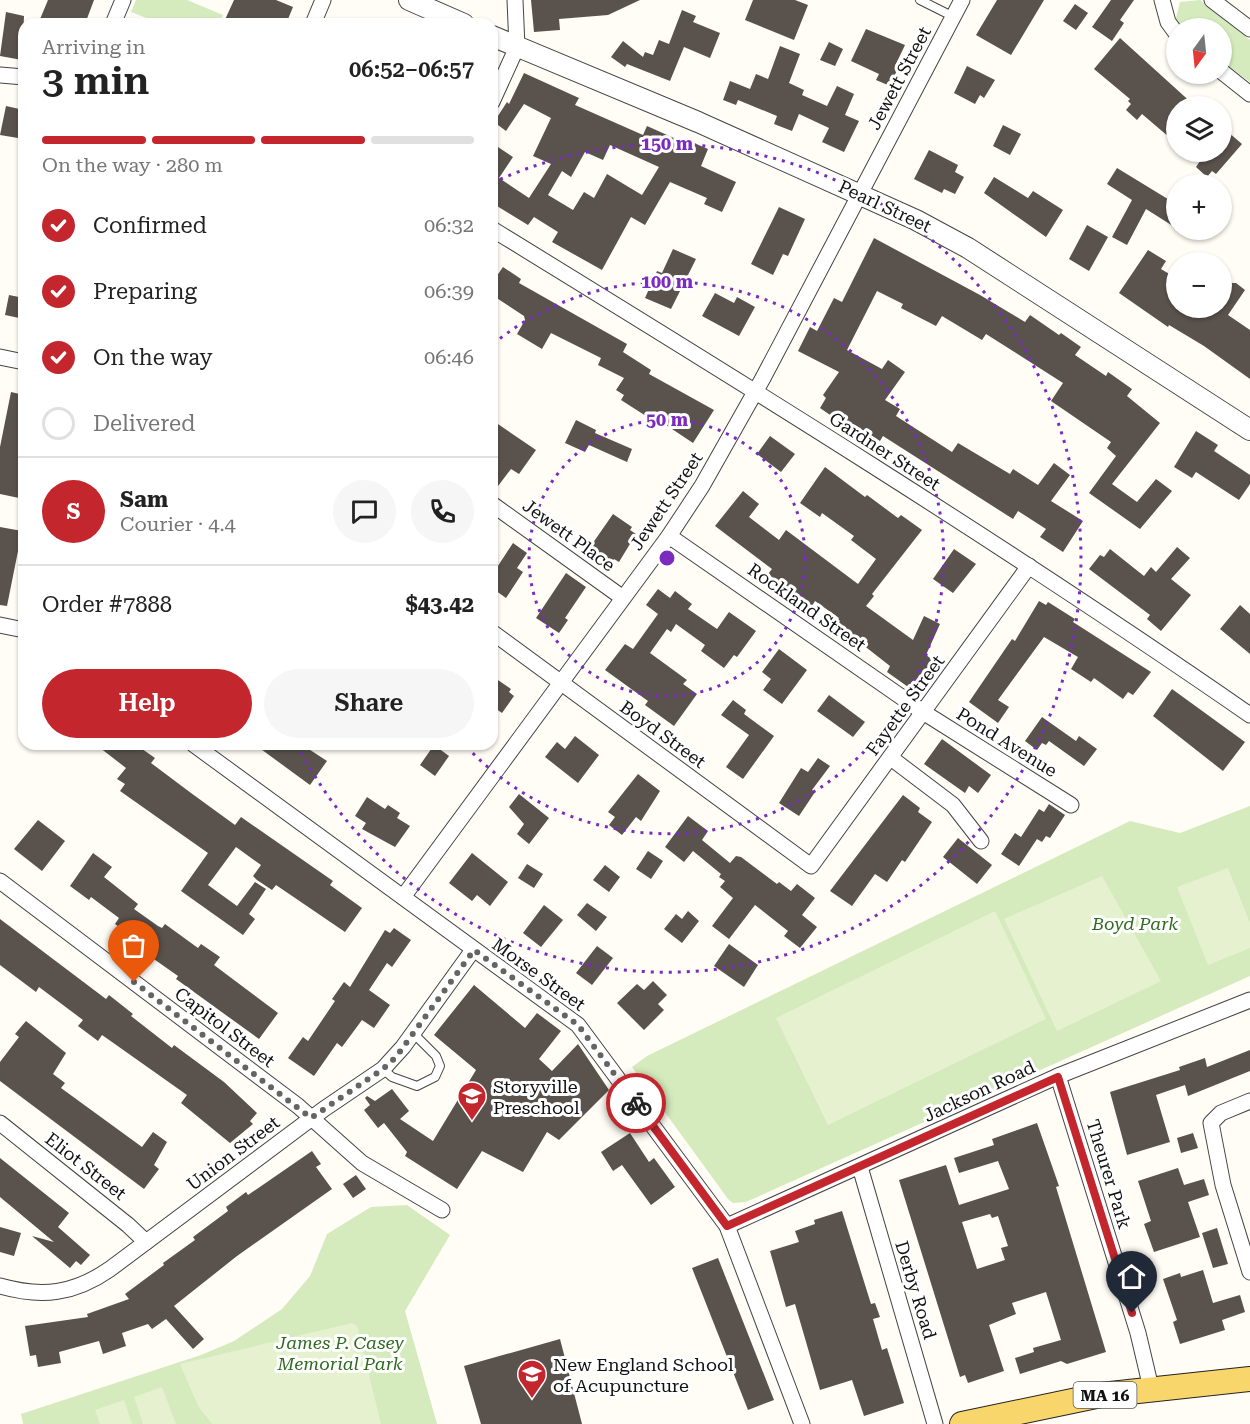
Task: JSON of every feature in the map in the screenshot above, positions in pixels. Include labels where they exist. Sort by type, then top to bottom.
[{"type":"main road","name":"MA 16","points":[[962,1424],[1049,1404],[1151,1388],[1250,1379]]},
{"type":"street","points":[[116,18],[123,0]]},
{"type":"street","points":[[316,18],[323,0]]},
{"type":"street","points":[[409,0],[451,18]]},
{"type":"street","points":[[498,89],[517,46],[515,0]]},
{"type":"street","name":"Jewett Street","points":[[403,897],[669,536],[702,486],[756,391],[962,0]]},
{"type":"street","points":[[1161,0],[1167,18]]},
{"type":"street","points":[[1212,0],[1250,29]]},
{"type":"street","name":"Pearl Street","points":[[498,38],[860,194],[968,248],[1250,430]]},
{"type":"street","points":[[0,75],[18,76]]},
{"type":"street","points":[[1232,80],[1250,94]]},
{"type":"street","name":"Gardner Street","points":[[498,232],[756,391],[1029,566],[1250,715]]},
{"type":"street","points":[[0,357],[18,361]]},
{"type":"street","name":"Jewett Place","points":[[498,508],[622,598]]},
{"type":"street","name":"Rockland Street","points":[[669,536],[923,712]]},
{"type":"street","name":"Fayette Street","points":[[811,866],[1029,566]]},
{"type":"street","points":[[0,625],[18,629]]},
{"type":"street","name":"Boyd Street","points":[[498,637],[811,866]]},
{"type":"street","name":"Pond Avenue","points":[[923,712],[1071,805]]},
{"type":"street","name":"Morse Street","points":[[201,750],[578,1025],[727,1226],[802,1424]]},
{"type":"street","points":[[891,758],[953,805],[981,841]]},
{"type":"street","name":"Capitol Street","points":[[0,880],[311,1118],[362,1163],[442,1210]]},
{"type":"street","name":"Union Street","points":[[0,1286],[38,1294],[68,1291],[98,1278],[311,1118],[383,1069],[413,1033],[474,950]]},
{"type":"street","name":"Jackson Road","points":[[727,1226],[1058,1077],[1250,1000]]},
{"type":"street","name":"Theurer Park","points":[[1058,1077],[1138,1333],[1151,1388]]},
{"type":"street","points":[[1250,1101],[1221,1113],[1211,1123],[1223,1185],[1250,1272]]},
{"type":"street","name":"Eliot Street","points":[[0,1123],[128,1225],[146,1242]]},
{"type":"street","name":"Derby Road","points":[[860,1167],[935,1424]]},
{"type":"lane","points":[[920,0],[954,17]]},
{"type":"lane","points":[[383,1069],[392,1077],[417,1086],[435,1077],[440,1066],[436,1056],[413,1033]]},
{"type":"green space","points":[[136,0],[187,0],[223,15],[222,18],[146,18],[131,12]]},
{"type":"green space","points":[[1200,0],[1222,18],[1176,18],[1180,2]]},
{"type":"green space","points":[[1232,26],[1250,40],[1250,82],[1232,69]]},
{"type":"green space","name":"Boyd Park","points":[[1250,806],[1250,976],[746,1202],[733,1203],[728,1199],[632,1067],[647,1056],[1130,821],[1180,833]]},
{"type":"green space","points":[[1228,868],[1250,923],[1250,948],[1208,965],[1177,887]]},
{"type":"green space","points":[[1102,876],[1161,981],[1057,1031],[1004,919]]},
{"type":"green space","points":[[995,911],[1046,1019],[828,1125],[776,1018]]},
{"type":"green space","name":"James P. Casey Memorial Park","points":[[407,1205],[450,1235],[405,1311],[437,1424],[23,1424],[21,1414],[201,1355],[234,1341],[282,1309],[310,1276],[327,1234],[371,1207]]},
{"type":"green space","points":[[352,1323],[357,1326],[381,1424],[212,1424],[198,1406],[180,1364]]},
{"type":"green space","points":[[162,1387],[176,1424],[143,1424],[134,1397]]},
{"type":"green space","points":[[124,1400],[132,1424],[100,1424],[95,1410]]},
{"type":"building","points":[[48,0],[94,0],[87,18],[40,18]]},
{"type":"building","points":[[234,0],[276,0],[293,7],[288,18],[226,18]]},
{"type":"building","points":[[531,0],[640,0],[608,15],[559,19],[560,30],[534,32]]},
{"type":"building","points":[[753,0],[795,0],[808,5],[794,40],[745,20]]},
{"type":"building","points":[[997,0],[1044,0],[1011,55],[976,35]]},
{"type":"building","points":[[1111,0],[1134,0],[1120,20],[1124,23],[1112,41],[1092,27]]},
{"type":"building","points":[[1075,4],[1088,13],[1076,30],[1063,21]]},
{"type":"building","points":[[682,10],[696,16],[693,22],[720,33],[710,58],[684,47],[670,81],[627,64],[625,67],[611,57],[623,41],[643,57],[645,52],[653,55],[659,40],[669,44]]},
{"type":"building","points":[[6,12],[24,16],[24,18],[18,18],[18,59],[0,56]]},
{"type":"building","points":[[866,29],[905,45],[895,66],[898,68],[890,86],[876,80],[879,74],[851,61]]},
{"type":"building","points":[[1120,38],[1166,80],[1166,84],[1171,84],[1184,96],[1166,96],[1166,134],[1142,114],[1137,120],[1126,110],[1131,104],[1128,101],[1130,99],[1094,69]]},
{"type":"building","points":[[829,42],[843,49],[835,66],[820,60]]},
{"type":"building","points":[[780,46],[800,54],[789,83],[804,90],[802,95],[827,106],[837,86],[854,94],[845,115],[859,121],[844,152],[822,142],[829,128],[799,114],[792,131],[774,124],[777,116],[738,100],[736,105],[723,100],[730,81],[750,89],[756,74],[768,79]]},
{"type":"building","points":[[967,66],[995,80],[984,98],[980,95],[975,104],[954,93]]},
{"type":"building","points":[[524,73],[579,98],[575,105],[643,135],[647,126],[685,143],[687,140],[708,149],[701,166],[736,182],[722,212],[704,204],[707,198],[670,182],[645,225],[631,217],[602,270],[552,242],[558,232],[534,217],[528,225],[498,207],[498,147],[513,157],[499,178],[529,198],[551,164],[533,156],[551,118],[524,104],[506,131],[498,125],[498,116],[507,102],[509,104]],"holes":[[[610,145],[659,167],[642,195],[607,174],[594,198],[584,192],[573,210],[548,195],[562,171],[571,177],[585,152],[603,160]]]},
{"type":"building","points":[[6,106],[18,109],[18,138],[0,135]]},
{"type":"building","points":[[1003,125],[1021,134],[1010,155],[993,146]]},
{"type":"building","points":[[1232,135],[1242,144],[1232,156]]},
{"type":"building","points":[[929,150],[958,165],[955,172],[964,177],[955,194],[944,189],[942,193],[914,179]]},
{"type":"building","points":[[1199,162],[1226,162],[1216,174],[1212,171],[1210,174],[1204,174],[1196,167]]},
{"type":"building","points":[[1117,168],[1166,198],[1166,222],[1146,209],[1127,245],[1112,237],[1132,200],[1107,184]]},
{"type":"building","points":[[994,177],[1028,198],[1033,191],[1063,210],[1046,237],[984,193]]},
{"type":"building","points":[[779,207],[805,219],[788,256],[783,254],[773,275],[751,264]]},
{"type":"building","points":[[1087,225],[1108,237],[1089,271],[1069,259]]},
{"type":"building","points":[[874,238],[1025,322],[1030,315],[1059,335],[1061,333],[1081,347],[1075,355],[1106,376],[1108,372],[1132,389],[1127,396],[1160,423],[1112,484],[1137,502],[1156,479],[1172,491],[1140,529],[1089,493],[1116,456],[1107,448],[1111,442],[1051,401],[1063,383],[986,334],[982,340],[942,316],[936,326],[901,308],[903,304],[877,291],[847,350],[882,369],[888,360],[905,372],[885,400],[900,409],[896,416],[952,452],[958,443],[1010,474],[1013,469],[1038,485],[1054,463],[1070,475],[1051,501],[1083,521],[1063,552],[1040,537],[1046,529],[1018,511],[1013,519],[883,436],[880,441],[835,413],[833,417],[820,408],[826,398],[823,395],[839,372],[798,351],[810,327],[817,331],[834,298],[842,302]]},
{"type":"building","points":[[673,249],[696,259],[671,309],[645,298],[657,271],[662,273]]},
{"type":"building","points":[[1148,250],[1166,261],[1161,269],[1166,272],[1166,318],[1232,318],[1250,330],[1250,379],[1204,346],[1169,325],[1168,327],[1119,293]]},
{"type":"building","points":[[503,267],[521,279],[519,283],[627,344],[623,352],[651,370],[649,374],[714,410],[693,443],[648,413],[646,416],[621,400],[624,395],[616,390],[624,378],[598,365],[601,358],[551,333],[542,349],[517,334],[525,320],[524,316],[498,299],[498,274]]},
{"type":"building","points":[[1232,283],[1236,283],[1245,290],[1232,309]]},
{"type":"building","points":[[715,293],[734,303],[737,297],[755,307],[739,336],[702,316]]},
{"type":"building","points":[[9,295],[18,297],[18,318],[5,315]]},
{"type":"building","points":[[11,392],[18,394],[18,498],[0,494],[0,447]]},
{"type":"building","points":[[576,420],[596,430],[595,433],[632,449],[627,462],[589,445],[585,452],[565,443]]},
{"type":"building","points":[[498,424],[536,450],[519,474],[511,469],[498,486]]},
{"type":"building","points":[[1196,431],[1218,445],[1214,451],[1250,475],[1250,484],[1239,500],[1196,472],[1192,478],[1174,467]]},
{"type":"building","points":[[770,436],[795,454],[781,472],[757,454]]},
{"type":"building","points":[[825,467],[865,497],[867,495],[898,518],[901,515],[922,530],[872,594],[874,596],[866,606],[913,640],[924,616],[940,624],[926,655],[933,660],[926,670],[930,673],[922,684],[918,681],[911,689],[887,672],[890,666],[835,623],[839,618],[815,601],[812,606],[800,598],[768,574],[772,569],[715,526],[743,491],[759,504],[749,517],[779,540],[786,530],[858,584],[876,559],[851,540],[854,536],[822,513],[820,517],[800,503]]},
{"type":"building","points":[[613,514],[632,527],[630,530],[636,534],[619,562],[614,559],[610,565],[588,550]]},
{"type":"building","points":[[0,527],[18,530],[18,551],[7,606],[0,605]]},
{"type":"building","points":[[513,543],[527,553],[517,568],[523,572],[506,598],[498,592],[498,566]]},
{"type":"building","points":[[1177,547],[1190,558],[1171,579],[1191,595],[1161,631],[1147,619],[1150,615],[1089,569],[1100,555],[1104,557],[1110,549],[1144,576],[1151,567],[1156,572]]},
{"type":"building","points":[[954,549],[976,564],[953,593],[933,579]]},
{"type":"building","points":[[566,573],[586,587],[565,618],[568,620],[559,633],[536,618]]},
{"type":"building","points":[[658,589],[670,598],[675,591],[692,604],[688,609],[717,629],[729,612],[756,631],[737,657],[734,655],[724,668],[701,651],[705,645],[676,624],[671,632],[667,629],[650,653],[687,680],[683,684],[697,694],[674,726],[645,705],[648,701],[605,670],[625,644],[633,649],[658,614],[646,605]]},
{"type":"building","points":[[1039,601],[1046,605],[1048,602],[1075,619],[1073,622],[1151,672],[1133,695],[1128,692],[1123,699],[1094,678],[1091,682],[1071,669],[1078,657],[1044,637],[998,700],[1009,707],[998,723],[969,702],[1012,639],[1015,641]]},
{"type":"building","points":[[1240,605],[1250,614],[1250,654],[1220,629]]},
{"type":"building","points":[[779,649],[807,670],[782,704],[763,690],[771,679],[762,672]]},
{"type":"building","points":[[498,680],[511,689],[509,692],[514,696],[502,713],[498,710]]},
{"type":"building","points":[[1172,689],[1245,742],[1223,771],[1153,716]]},
{"type":"building","points":[[829,695],[865,722],[853,737],[817,711]]},
{"type":"building","points":[[733,700],[746,710],[744,714],[774,736],[743,779],[726,767],[749,735],[721,715]]},
{"type":"building","points":[[1042,717],[1076,741],[1079,736],[1097,749],[1084,766],[1049,741],[1046,745],[1042,743],[1037,750],[1025,741]]},
{"type":"building","points":[[575,736],[599,755],[578,783],[545,757],[557,742],[565,749]]},
{"type":"building","points":[[942,739],[991,775],[978,793],[969,786],[965,793],[924,764]]},
{"type":"building","points":[[103,750],[144,750],[155,758],[151,763],[235,825],[241,817],[333,881],[330,885],[362,908],[345,932],[276,885],[272,890],[257,880],[253,876],[261,865],[236,847],[208,885],[237,906],[255,882],[266,889],[249,914],[255,919],[243,935],[181,891],[208,853],[120,791],[125,784],[117,779],[126,768]]},
{"type":"building","points":[[262,750],[310,750],[327,761],[310,785]]},
{"type":"building","points":[[430,750],[441,750],[449,756],[435,776],[420,765]]},
{"type":"building","points":[[818,758],[830,766],[812,790],[815,792],[799,816],[779,803],[801,768],[808,772]]},
{"type":"building","points":[[638,774],[660,791],[641,821],[636,817],[622,835],[609,825],[615,817],[608,812]]},
{"type":"building","points":[[519,794],[549,818],[529,844],[517,834],[524,824],[509,807]]},
{"type":"building","points":[[903,795],[920,808],[918,812],[932,822],[905,862],[902,860],[887,882],[875,874],[852,906],[830,891]]},
{"type":"building","points":[[367,797],[385,809],[388,805],[400,813],[397,818],[410,826],[395,847],[362,829],[366,823],[355,816]]},
{"type":"building","points":[[1049,804],[1065,815],[1050,838],[1046,836],[1042,842],[1037,839],[1019,866],[1001,854],[1015,833],[1021,837],[1039,809],[1044,812]]},
{"type":"building","points":[[688,816],[708,831],[702,840],[730,863],[736,856],[741,857],[777,884],[779,882],[791,891],[797,884],[815,898],[802,915],[817,927],[800,948],[784,936],[788,931],[755,905],[729,939],[712,926],[733,898],[720,887],[725,881],[719,877],[721,874],[693,851],[684,862],[665,847]]},
{"type":"building","points":[[38,820],[65,841],[42,871],[14,849]]},
{"type":"building","points":[[958,838],[992,865],[977,884],[943,857]]},
{"type":"building","points":[[648,851],[663,861],[651,879],[636,869]]},
{"type":"building","points":[[93,853],[112,867],[104,877],[138,904],[134,909],[158,926],[162,928],[165,924],[198,948],[201,944],[220,957],[214,965],[278,1013],[259,1039],[176,979],[178,976],[141,950],[144,945],[115,924],[119,918],[91,897],[89,900],[70,886]]},
{"type":"building","points":[[472,853],[508,882],[490,906],[477,895],[472,901],[449,883]]},
{"type":"building","points":[[527,864],[543,874],[534,888],[518,878]]},
{"type":"building","points":[[605,865],[620,877],[609,892],[593,880]]},
{"type":"building","points":[[587,903],[607,917],[596,931],[577,915]]},
{"type":"building","points":[[544,905],[563,920],[541,947],[523,933]]},
{"type":"building","points":[[688,911],[699,921],[682,943],[664,929],[676,914],[682,919]]},
{"type":"building","points":[[0,919],[106,999],[109,995],[133,1014],[131,1016],[172,1048],[174,1045],[224,1082],[257,1113],[250,1121],[253,1124],[230,1143],[181,1103],[187,1095],[102,1035],[98,1041],[78,1026],[83,1020],[39,987],[36,992],[0,965]]},
{"type":"building","points":[[394,928],[411,940],[392,967],[387,963],[369,990],[390,1005],[374,1028],[362,1020],[342,1047],[337,1043],[314,1076],[288,1058],[303,1037],[308,1041],[335,1001],[332,999],[344,982],[350,987],[385,930],[390,933]]},
{"type":"building","points":[[729,944],[758,965],[744,987],[714,966]]},
{"type":"building","points":[[597,946],[613,958],[592,985],[576,973]]},
{"type":"building","points":[[653,981],[667,995],[658,1004],[664,1010],[644,1030],[617,1003],[637,984],[644,990]]},
{"type":"building","points":[[474,985],[525,1028],[537,1013],[561,1031],[539,1059],[552,1071],[578,1044],[609,1090],[559,1140],[547,1132],[523,1172],[482,1151],[457,1189],[405,1156],[407,1152],[384,1123],[378,1128],[364,1110],[370,1105],[365,1098],[367,1096],[375,1101],[392,1089],[409,1111],[400,1119],[433,1141],[476,1070],[434,1035]]},
{"type":"building","points":[[26,1021],[66,1053],[53,1074],[65,1083],[61,1088],[142,1147],[153,1132],[167,1142],[154,1165],[159,1169],[144,1189],[0,1081],[0,1062],[19,1037],[15,1034]]},
{"type":"building","points":[[1250,1050],[1250,1071],[1188,1096],[1185,1085],[1156,1095],[1170,1142],[1127,1155],[1110,1092],[1180,1070],[1179,1067],[1205,1058],[1207,1067]]},
{"type":"building","points":[[1037,1123],[1059,1186],[1056,1187],[1106,1352],[1067,1364],[1061,1361],[1020,1374],[1015,1358],[1034,1352],[1033,1348],[1061,1340],[1046,1292],[1012,1303],[1016,1314],[989,1325],[1004,1371],[968,1383],[965,1375],[960,1377],[899,1180],[946,1165],[959,1205],[1009,1189],[998,1161],[959,1173],[954,1158],[994,1145],[992,1139]],"holes":[[[990,1214],[992,1218],[998,1216],[1008,1246],[1001,1248],[1005,1260],[977,1269],[962,1222]]]},
{"type":"building","points":[[630,1133],[649,1162],[654,1158],[675,1187],[651,1205],[622,1165],[613,1171],[601,1152]]},
{"type":"building","points":[[1193,1133],[1198,1148],[1181,1153],[1177,1138]]},
{"type":"building","points":[[312,1151],[321,1164],[316,1167],[332,1189],[237,1256],[174,1306],[204,1339],[193,1349],[166,1319],[152,1329],[148,1324],[122,1333],[126,1346],[103,1354],[99,1341],[59,1352],[61,1363],[38,1367],[36,1355],[30,1356],[25,1326],[88,1317],[87,1314],[129,1299],[125,1294],[195,1240],[193,1237],[228,1211],[226,1207],[246,1192],[248,1195]]},
{"type":"building","points":[[0,1158],[69,1213],[58,1227],[90,1255],[81,1265],[76,1261],[70,1268],[32,1236],[54,1242],[0,1197]]},
{"type":"building","points":[[1178,1168],[1184,1185],[1204,1179],[1209,1195],[1188,1202],[1200,1237],[1154,1252],[1144,1224],[1151,1221],[1138,1181]]},
{"type":"building","points":[[356,1175],[366,1189],[353,1198],[343,1184]]},
{"type":"building","points":[[842,1211],[871,1304],[875,1303],[880,1317],[873,1319],[882,1350],[887,1348],[904,1403],[864,1416],[852,1380],[820,1390],[795,1304],[786,1307],[770,1251],[799,1242],[795,1231],[815,1224],[814,1220]]},
{"type":"building","points":[[0,1227],[21,1233],[14,1256],[0,1252]]},
{"type":"building","points":[[1217,1228],[1228,1264],[1213,1268],[1202,1233]]},
{"type":"building","points":[[718,1258],[774,1400],[748,1410],[692,1268]]},
{"type":"building","points":[[1203,1270],[1213,1303],[1240,1295],[1245,1312],[1222,1320],[1225,1330],[1180,1344],[1173,1322],[1177,1320],[1163,1279],[1180,1273],[1181,1277]]},
{"type":"building","points":[[560,1339],[582,1424],[481,1424],[464,1366]]},
{"type":"way so far","points":[[134,982],[311,1118],[383,1069],[396,1057],[474,950],[578,1025],[636,1103]]},
{"type":"place","name":"Storyville Preschool","points":[[472,1122]]},
{"type":"place","name":"New England School of Acupuncture","points":[[532,1400]]},
{"type":"route","points":[[636,1103],[727,1226],[1058,1077],[1132,1313]]}]
